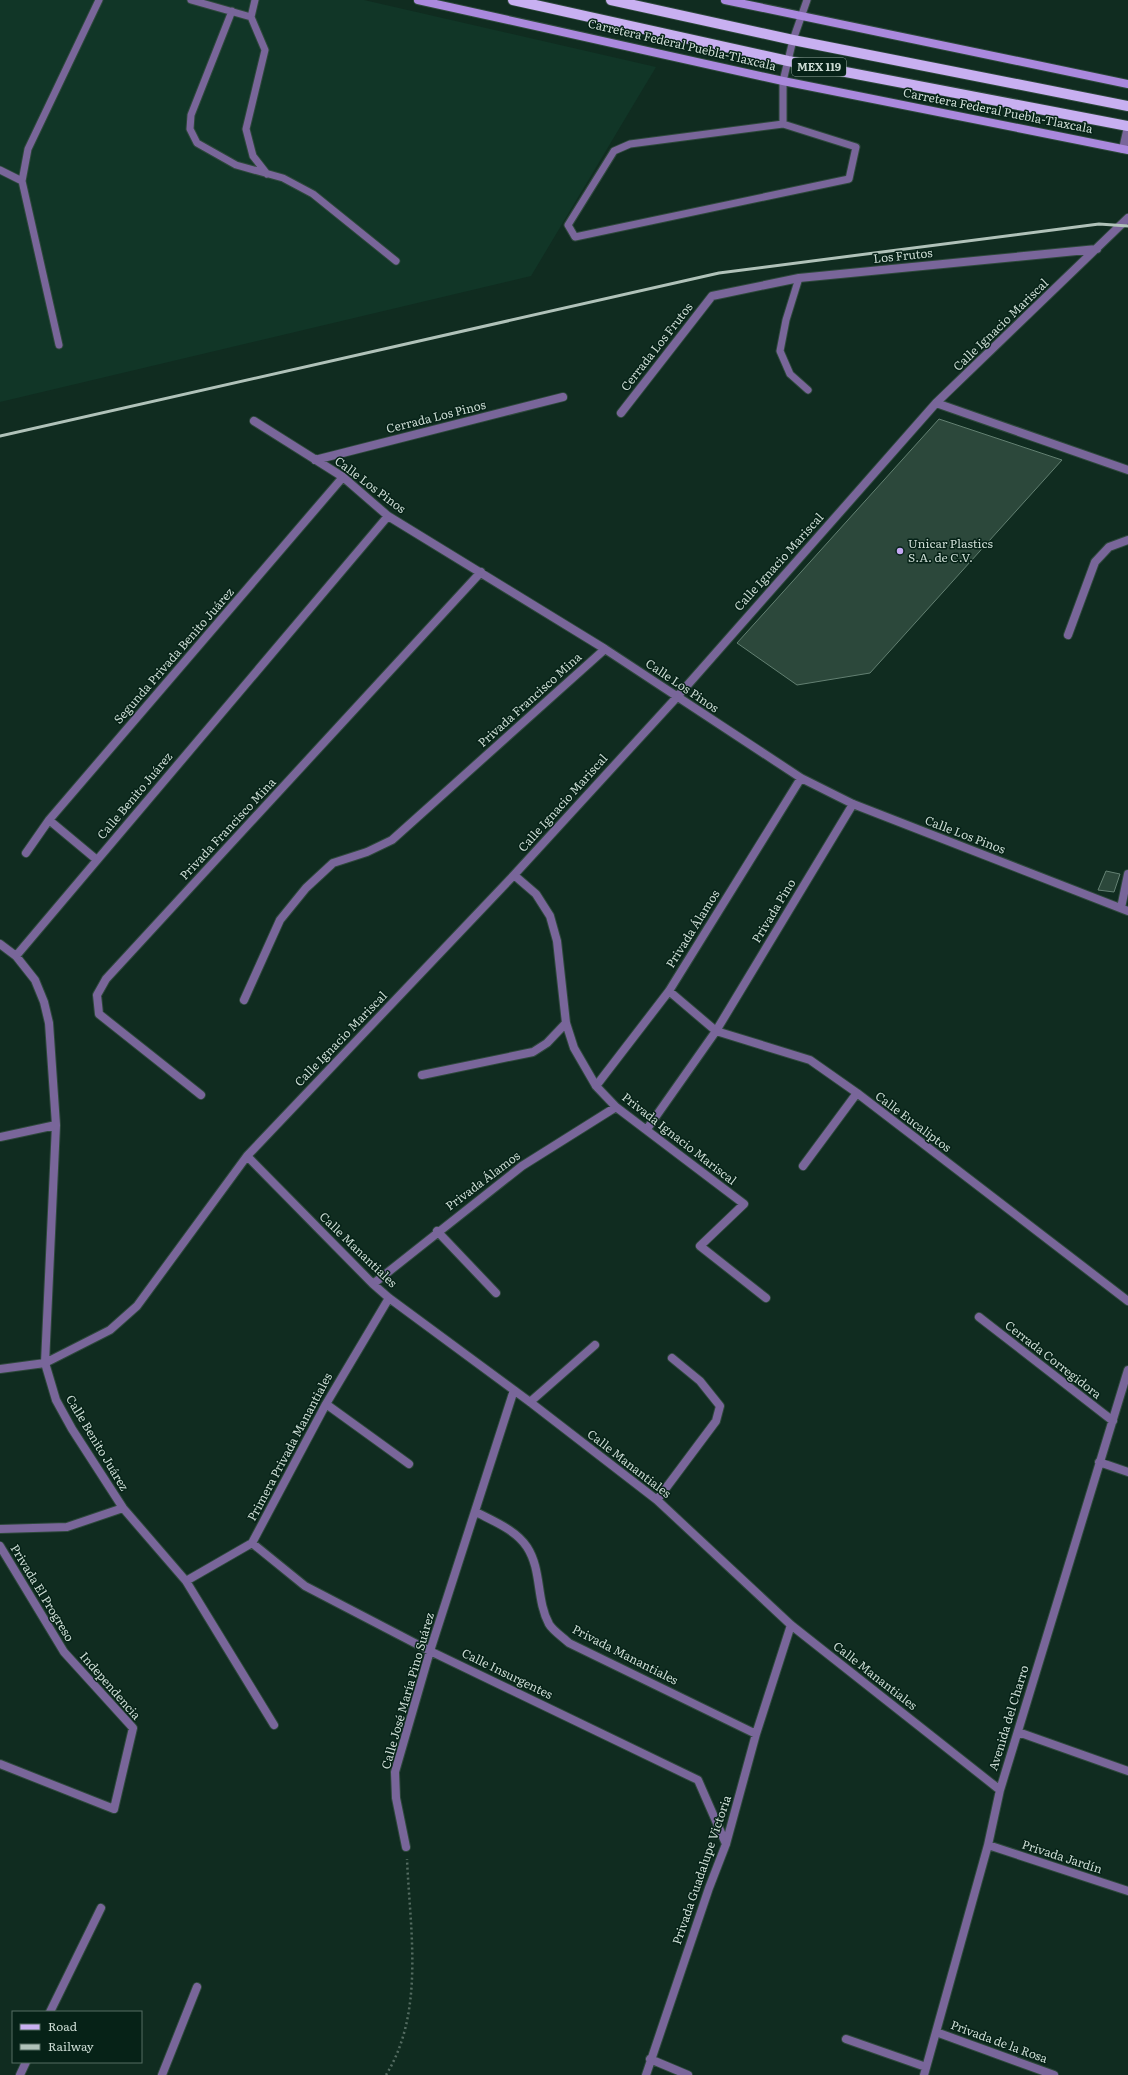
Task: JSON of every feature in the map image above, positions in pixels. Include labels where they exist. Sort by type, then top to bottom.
[{"type":"main road","name":"Carretera Federal Puebla-Tlaxcala","points":[[418,0],[783,81],[1125,150]]},
{"type":"main road","name":"Carretera Federal Puebla-Tlaxcala","points":[[512,0],[788,61],[1128,126]]},
{"type":"main road","name":"MEX 119","points":[[611,0],[793,40],[1128,106]]},
{"type":"main road","points":[[725,0],[1128,84]]},
{"type":"street","points":[[1125,150],[1128,126]]},
{"type":"street","name":"Calle Ignacio Mariscal","points":[[0,1369],[45,1363],[110,1330],[136,1306],[247,1156],[514,875],[677,697],[936,403],[1128,218]]},
{"type":"street","name":"Los Frutos","points":[[712,296],[799,278],[1097,249]]},
{"type":"street","name":"Cerrada Los Frutos","points":[[621,413],[712,296]]},
{"type":"street","name":"Cerrada Los Pinos","points":[[315,460],[563,397]]},
{"type":"street","points":[[936,403],[1128,470]]},
{"type":"street","name":"Calle Los Pinos","points":[[254,421],[343,477],[388,516],[605,649],[801,778],[853,804],[1124,909]]},
{"type":"street","name":"Segunda Privada Benito Juárez","points":[[26,853],[49,820],[343,477]]},
{"type":"street","name":"Calle Benito Juárez","points":[[274,1725],[186,1581],[123,1508],[72,1430],[56,1400],[45,1363],[56,1125],[49,1023],[44,1002],[35,980],[16,956],[388,516]]},
{"type":"street","points":[[1068,634],[1095,562],[1109,547],[1128,540]]},
{"type":"street","name":"Privada Francisco Mina","points":[[201,1095],[99,1014],[97,995],[106,979],[481,572]]},
{"type":"street","name":"Privada Francisco Mina","points":[[244,1000],[280,920],[306,888],[333,862],[367,852],[392,840],[605,649]]},
{"type":"street","name":"Privada Álamos","points":[[596,1086],[669,991],[801,778]]},
{"type":"street","name":"Privada Pino","points":[[647,1129],[716,1031],[853,804]]},
{"type":"street","points":[[49,820],[97,860]]},
{"type":"street","points":[[1124,909],[1128,874]]},
{"type":"street","name":"Privada Ignacio Mariscal","points":[[514,875],[536,894],[550,916],[557,941],[566,1023],[574,1048],[596,1086],[616,1107],[744,1204],[700,1246],[766,1298]]},
{"type":"street","points":[[0,944],[16,956]]},
{"type":"street","name":"Calle Eucaliptos","points":[[669,991],[716,1031],[810,1060],[857,1093],[1128,1301]]},
{"type":"street","points":[[422,1075],[533,1052],[546,1043],[566,1023]]},
{"type":"street","points":[[803,1166],[857,1093]]},
{"type":"street","name":"Privada Álamos","points":[[373,1284],[522,1166],[616,1107]]},
{"type":"street","points":[[0,1137],[56,1125]]},
{"type":"street","name":"Calle Manantiales","points":[[247,1156],[373,1284],[389,1298],[530,1402],[657,1500],[791,1625],[1000,1790]]},
{"type":"street","points":[[438,1231],[496,1293]]},
{"type":"street","name":"Primera Privada Manantiales","points":[[252,1543],[326,1404],[389,1298]]},
{"type":"street","name":"Cerrada Corregidora","points":[[979,1317],[1113,1421]]},
{"type":"street","points":[[530,1402],[595,1345]]},
{"type":"street","points":[[657,1500],[716,1421],[720,1406],[700,1381],[672,1358]]},
{"type":"street","name":"Avenida del Charro","points":[[925,2071],[988,1845],[1000,1790],[1128,1370]]},
{"type":"street","name":"Calle José María Pino Suárez","points":[[406,1847],[396,1798],[395,1772],[430,1651],[476,1512],[514,1390]]},
{"type":"street","points":[[326,1404],[409,1464]]},
{"type":"street","points":[[1099,1462],[1128,1472]]},
{"type":"street","points":[[0,1529],[67,1527],[123,1508]]},
{"type":"street","name":"Privada Manantiales","points":[[476,1512],[508,1528],[527,1547],[537,1574],[542,1606],[549,1625],[569,1643],[756,1734]]},
{"type":"street","points":[[186,1581],[252,1543]]},
{"type":"street","name":"Calle Insurgentes","points":[[252,1543],[305,1586],[430,1651],[698,1780],[726,1844]]},
{"type":"street","name":"Privada El Progreso","points":[[0,1546],[64,1652]]},
{"type":"street","name":"Privada Guadalupe Victoria","points":[[646,2075],[650,2059],[709,1888],[726,1844],[756,1734],[791,1625]]},
{"type":"street","name":"Independencia","points":[[0,1764],[114,1809],[133,1728],[64,1652]]},
{"type":"street","points":[[1018,1732],[1128,1771]]},
{"type":"street","name":"Privada Jardín","points":[[988,1845],[1128,1891]]},
{"type":"street","points":[[50,2011],[101,1908]]},
{"type":"street","points":[[162,2075],[197,1986]]},
{"type":"street","name":"Privada de la Rosa","points":[[936,2032],[1054,2075]]},
{"type":"street","points":[[846,2039],[925,2071]]},
{"type":"street","points":[[650,2059],[688,2075]]},
{"type":"street","points":[[20,2075],[26,2063]]},
{"type":"lane","points":[[59,345],[22,181],[28,148],[99,0]]},
{"type":"lane","points":[[191,0],[250,17]]},
{"type":"lane","points":[[255,0],[250,17],[265,50],[246,129],[253,156],[267,174]]},
{"type":"lane","points":[[783,124],[783,81],[800,16],[807,0]]},
{"type":"lane","points":[[232,12],[191,115],[190,129],[197,143],[236,165],[283,178],[313,194],[396,261]]},
{"type":"lane","points":[[783,124],[856,147],[849,178],[575,237],[568,224],[614,151],[630,144],[783,124]]},
{"type":"lane","points":[[0,170],[22,181]]},
{"type":"lane","points":[[799,278],[786,320],[780,351],[790,374],[808,390]]},
{"type":"path","points":[[386,2075],[396,2059],[406,2023],[412,1978],[406,1847]]},
{"type":"shaded area","points":[[0,0],[364,0],[656,67],[531,276],[0,402]]},
{"type":"building","name":"Unicar Plastics S.A. de C.V.","points":[[939,419],[1062,460],[870,673],[797,685],[737,643]]},
{"type":"building","points":[[1106,871],[1120,874],[1114,892],[1098,890]]},
{"type":"railway","points":[[0,436],[719,273],[1099,224],[1128,226]]},
{"type":"place","name":"Unicar Plastics S.A. de C.V.","points":[[900,551]]}]
